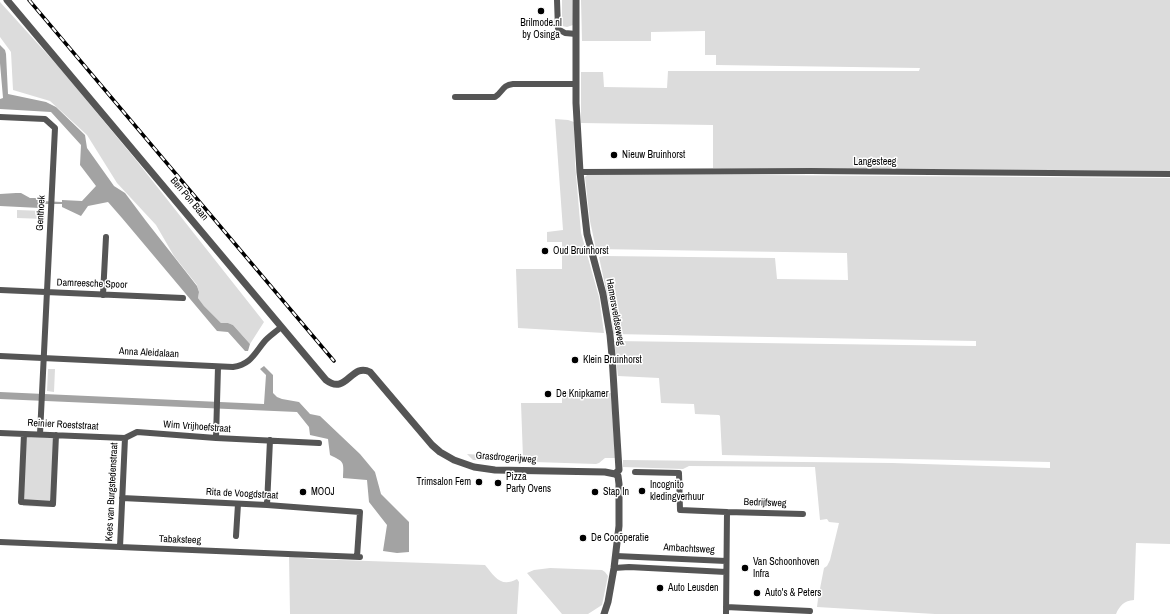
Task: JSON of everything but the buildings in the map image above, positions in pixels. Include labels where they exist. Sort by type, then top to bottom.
[{"type":"street","name":"Ben Pon Baan","points":[[7,0],[281,327],[329,382],[338,384],[342,383],[357,371],[363,369]]},
{"type":"street","points":[[557,0],[558,29],[565,33],[576,34]]},
{"type":"street","name":"Hamersveldseweg","points":[[576,0],[576,84],[580,172],[587,234],[603,294],[610,335],[619,470],[615,474],[618,476],[619,484],[619,514],[616,556],[608,602],[604,614]]},
{"type":"street","points":[[455,96],[495,97],[506,85],[513,84],[576,84]]},
{"type":"street","name":"Genthoek","points":[[0,117],[45,119],[55,128],[40,434]]},
{"type":"street","name":"Langesteeg","points":[[580,172],[819,171],[1170,174]]},
{"type":"street","points":[[103,295],[106,237]]},
{"type":"street","name":"Damreesche Spoor","points":[[0,290],[183,298]]},
{"type":"street","name":"Anna Aleidalaan","points":[[0,356],[234,367],[248,362],[257,353],[266,340],[281,327]]},
{"type":"street","points":[[216,438],[218,367]]},
{"type":"street","name":"Grasdrogerijweg","points":[[363,369],[370,372],[374,376],[432,445],[440,452],[465,465],[490,469],[605,472],[615,474]]},
{"type":"street","name":"Wim Vrijhoefstraat","points":[[125,438],[137,432],[216,438],[319,443]]},
{"type":"street","name":"Reinier Roeststraat","points":[[0,433],[125,438]]},
{"type":"street","points":[[24,434],[21,502],[53,504],[56,435]]},
{"type":"street","name":"Kees van Burgstedenstraat","points":[[120,547],[125,438]]},
{"type":"street","points":[[267,505],[270,440]]},
{"type":"street","name":"Bedrijfsweg","points":[[634,472],[679,473],[680,510],[803,514]]},
{"type":"street","name":"Rita de Voogdstraat","points":[[122,498],[267,505],[360,512],[359,557]]},
{"type":"street","points":[[236,536],[238,504]]},
{"type":"street","points":[[726,561],[727,512]]},
{"type":"street","name":"Tabaksteeg","points":[[0,542],[359,557]]},
{"type":"street","name":"Ambachtsweg","points":[[616,556],[726,561],[726,611],[810,611]]},
{"type":"street","points":[[614,568],[629,567],[726,572]]},
{"type":"shaded area","points":[[562,0],[572,0],[573,25],[567,27],[562,26]]},
{"type":"shaded area","points":[[581,0],[1170,0],[1170,171],[713,168],[713,125],[581,123],[581,72],[603,72],[604,87],[667,88],[668,71],[919,71],[920,68],[716,65],[716,55],[705,55],[705,31],[651,32],[651,41],[582,41]]},
{"type":"shaded area","points":[[0,2],[58,66],[136,160],[264,322],[250,344],[233,325],[221,323],[204,306],[198,298],[199,292],[197,285],[174,256],[156,225],[117,183],[87,135],[50,101],[13,90],[11,52],[0,37]]},
{"type":"shaded area","points":[[0,45],[5,50],[6,54],[8,94],[46,102],[56,107],[85,135],[87,148],[114,186],[125,193],[197,286],[199,292],[198,298],[204,306],[221,323],[233,325],[250,344],[248,351],[245,351],[228,332],[217,331],[108,202],[88,206],[81,216],[62,207],[62,204],[41,204],[40,208],[0,206],[0,194],[16,193],[21,193],[30,198],[40,198],[41,201],[82,201],[96,186],[80,165],[81,145],[51,112],[0,109],[0,99],[3,98]]},
{"type":"shaded area","points":[[555,119],[574,122],[575,163],[581,233],[599,297],[604,333],[518,328],[516,269],[562,269],[562,242],[547,242],[547,232],[563,230]]},
{"type":"shaded area","points":[[588,174],[1170,178],[1170,544],[1136,543],[1134,600],[1123,604],[1116,614],[935,614],[817,607],[824,568],[830,560],[839,523],[829,522],[827,519],[820,520],[815,467],[689,466],[683,469],[623,467],[623,460],[892,463],[1050,468],[1050,462],[722,455],[720,416],[695,414],[694,404],[661,403],[659,378],[618,376],[614,341],[976,346],[976,341],[613,334],[612,318],[599,257],[775,258],[777,279],[848,280],[847,253],[596,249],[590,221],[585,177]]},
{"type":"shaded area","points":[[17,210],[45,211],[45,219],[17,218]]},
{"type":"shaded area","points":[[264,366],[273,375],[273,393],[277,397],[299,402],[310,414],[320,416],[360,454],[375,472],[381,494],[409,522],[409,552],[397,553],[383,551],[387,525],[369,502],[367,480],[343,478],[343,465],[341,461],[330,455],[328,439],[310,435],[309,427],[297,412],[0,399],[0,392],[264,404],[266,375],[260,369]]},
{"type":"shaded area","points":[[48,369],[55,369],[54,392],[47,391]]},
{"type":"shaded area","points":[[562,391],[611,393],[615,458],[605,458],[596,464],[473,460],[467,454],[523,458],[521,403],[562,403]]},
{"type":"shaded area","points":[[26,436],[55,438],[52,507],[23,506]]},
{"type":"shaded area","points":[[289,556],[310,559],[485,565],[495,577],[502,582],[517,579],[519,582],[517,614],[290,614]]},
{"type":"shaded area","points":[[550,568],[602,570],[605,572],[608,576],[602,605],[588,614],[562,614],[527,573],[534,570]]},
{"type":"railway","points":[[29,0],[334,361]]},
{"type":"place","name":"Brilmode.nl by Osinga","points":[[541,11]]},
{"type":"place","name":"Nieuw Bruinhorst","points":[[614,155]]},
{"type":"place","name":"Oud Bruinhorst","points":[[545,251]]},
{"type":"place","name":"Klein Bruinhorst","points":[[575,360]]},
{"type":"place","name":"De Knipkamer","points":[[548,394]]},
{"type":"place","name":"Trimsalon Fem","points":[[479,482]]},
{"type":"place","name":"Pizza Party Ovens","points":[[498,483]]},
{"type":"place","name":"Incognito kledingverhuur","points":[[642,491]]},
{"type":"place","name":"MOOJ","points":[[303,492]]},
{"type":"place","name":"Stap In","points":[[595,492]]},
{"type":"place","name":"De Cooöperatie","points":[[583,538]]},
{"type":"place","name":"Van Schoonhoven Infra","points":[[745,568]]},
{"type":"place","name":"Auto Leusden","points":[[660,588]]},
{"type":"place","name":"Auto's & Peters","points":[[757,593]]}]
